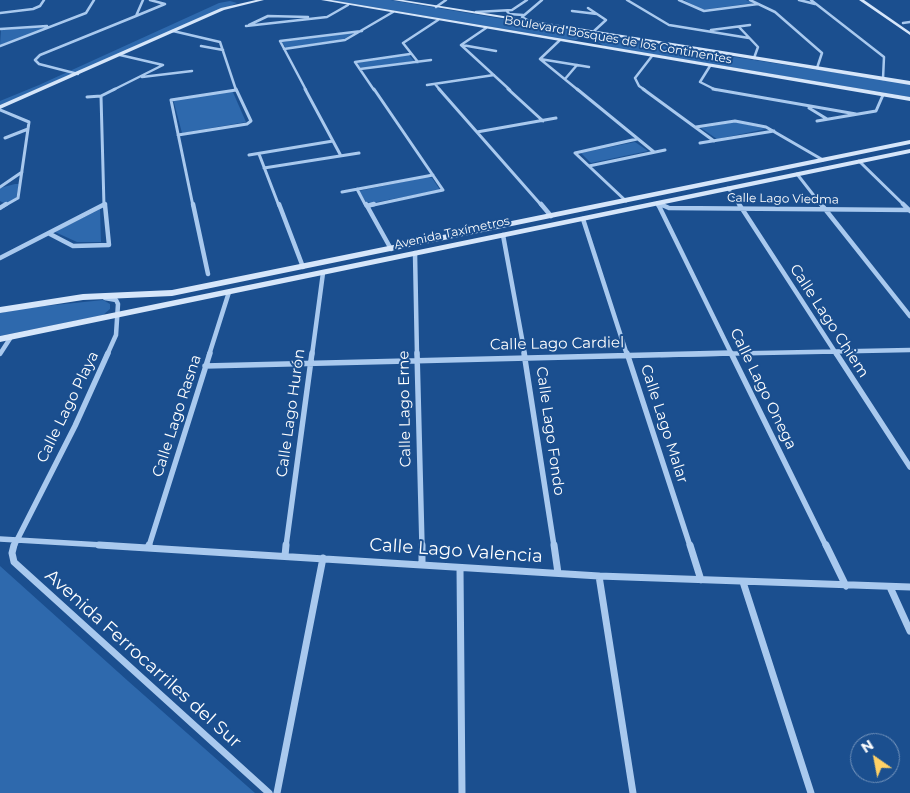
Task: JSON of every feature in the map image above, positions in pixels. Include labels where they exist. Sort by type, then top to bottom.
[{"type":"street","points":[[0,13],[33,9],[40,6],[44,0]]},
{"type":"street","points":[[0,46],[86,13],[94,0]]},
{"type":"street","points":[[136,16],[143,0]]},
{"type":"street","points":[[78,74],[39,64],[35,60],[40,55],[165,4],[150,0]]},
{"type":"street","points":[[0,108],[173,31],[240,4],[262,0]]},
{"type":"street","name":"Boulevard Bosques de los Continentes","points":[[326,0],[910,99]]},
{"type":"street","name":"Boulevard Bosques de los Continentes","points":[[396,0],[910,83]]},
{"type":"street","points":[[436,7],[446,0]]},
{"type":"street","points":[[471,12],[508,11],[517,8],[527,0]]},
{"type":"street","points":[[508,11],[508,14],[523,15],[542,0]]},
{"type":"street","points":[[627,0],[669,24],[749,38]]},
{"type":"street","points":[[680,0],[696,9],[704,11],[758,4]]},
{"type":"street","points":[[750,0],[776,12],[822,53],[817,68]]},
{"type":"street","points":[[799,0],[818,5]]},
{"type":"street","points":[[811,0],[884,57],[883,79]]},
{"type":"street","points":[[861,0],[910,34]]},
{"type":"street","points":[[871,0],[910,27]]},
{"type":"street","points":[[230,1],[240,4]]},
{"type":"street","points":[[0,100],[212,9],[222,2]]},
{"type":"street","points":[[582,12],[594,3]]},
{"type":"street","points":[[312,18],[289,15],[268,16],[246,26],[327,17],[348,4]]},
{"type":"street","points":[[588,8],[606,20],[593,32]]},
{"type":"street","points":[[572,11],[598,14]]},
{"type":"street","points":[[284,49],[345,40],[393,12]]},
{"type":"street","points":[[523,15],[524,19],[532,22]]},
{"type":"street","points":[[418,62],[403,43],[438,20]]},
{"type":"street","points":[[903,23],[910,22]]},
{"type":"street","points":[[704,31],[750,25]]},
{"type":"street","points":[[0,29],[53,26]]},
{"type":"street","points":[[739,27],[758,48],[754,58]]},
{"type":"street","points":[[462,45],[486,28]]},
{"type":"street","points":[[540,59],[563,40],[581,39],[584,37],[584,33],[572,28]]},
{"type":"street","points":[[173,31],[220,42],[236,90],[250,123],[178,135]]},
{"type":"street","points":[[341,156],[280,40],[362,31]]},
{"type":"street","points":[[602,47],[595,43],[597,39],[614,35]]},
{"type":"street","points":[[196,48],[212,40]]},
{"type":"street","points":[[462,45],[496,51]]},
{"type":"street","points":[[462,45],[543,121]]},
{"type":"street","points":[[202,46],[223,50]]},
{"type":"street","points":[[477,59],[488,50]]},
{"type":"street","points":[[367,206],[442,192],[443,189],[360,70],[356,61],[410,54]]},
{"type":"street","points":[[120,55],[163,65],[170,74]]},
{"type":"street","points":[[652,56],[636,76],[636,82],[714,141]]},
{"type":"street","points":[[540,59],[589,67]]},
{"type":"street","points":[[540,59],[654,152]]},
{"type":"street","points":[[360,70],[431,60]]},
{"type":"street","points":[[88,97],[101,96],[163,65]]},
{"type":"street","points":[[565,79],[577,65]]},
{"type":"street","points":[[710,66],[700,82],[720,92]]},
{"type":"street","points":[[136,78],[192,71]]},
{"type":"street","points":[[427,85],[494,75]]},
{"type":"street","points":[[435,84],[551,216]]},
{"type":"street","points":[[208,274],[171,100],[236,90]]},
{"type":"street","points":[[707,92],[720,92],[856,114]]},
{"type":"street","points":[[816,121],[876,111],[883,95]]},
{"type":"street","points":[[50,234],[73,246],[109,245],[105,204],[101,96]]},
{"type":"street","points":[[806,106],[827,119]]},
{"type":"street","points":[[0,108],[29,121],[18,199],[1,208]]},
{"type":"street","points":[[477,132],[556,118]]},
{"type":"street","points":[[696,127],[735,121],[775,130],[823,160]]},
{"type":"street","points":[[5,138],[28,130]]},
{"type":"street","points":[[700,143],[775,130]]},
{"type":"street","points":[[626,201],[576,153],[637,139]]},
{"type":"street","points":[[249,156],[333,141]]},
{"type":"street","name":"Avenida Taxímetros","points":[[0,310],[95,297],[147,296],[172,293],[910,142]]},
{"type":"street","points":[[589,166],[665,150]]},
{"type":"street","name":"Avenida Taxímetros","points":[[0,339],[910,151]]},
{"type":"street","points":[[264,168],[359,153]]},
{"type":"street","points":[[259,154],[303,267]]},
{"type":"street","points":[[859,161],[910,211]]},
{"type":"street","points":[[0,187],[22,172]]},
{"type":"street","points":[[797,174],[910,316]]},
{"type":"street","points":[[342,192],[433,175]]},
{"type":"street","points":[[748,176],[757,183]]},
{"type":"street","name":"Calle Lago Chiem","points":[[728,188],[910,467]]},
{"type":"street","points":[[357,189],[391,249]]},
{"type":"street","name":"Calle Lago Viedma","points":[[657,203],[669,208],[910,211]]},
{"type":"street","name":"Calle Lago Onega","points":[[657,203],[846,586]]},
{"type":"street","points":[[0,258],[50,234],[105,204]]},
{"type":"street","name":"Calle Lago Malar","points":[[582,219],[701,580]]},
{"type":"street","name":"Calle Lago Fondo","points":[[502,235],[526,357],[558,573]]},
{"type":"street","name":"Calle Lago Erne","points":[[415,253],[422,564]]},
{"type":"street","name":"Calle Lago Hurón","points":[[285,556],[312,363],[322,273]]},
{"type":"street","name":"Calle Lago Rasna","points":[[148,548],[229,292]]},
{"type":"street","points":[[147,296],[143,304],[148,308]]},
{"type":"street","points":[[95,297],[116,300],[118,314]]},
{"type":"street","name":"Calle Lago Playa","points":[[15,540],[83,408],[116,335],[118,314]]},
{"type":"street","points":[[0,354],[11,337]]},
{"type":"street","name":"Calle Lago Cardiel","points":[[206,366],[526,357],[910,350]]},
{"type":"street","name":"Calle Lago Valencia","points":[[0,539],[599,576],[910,587]]},
{"type":"street","name":"Avenida Ferrocarriles del Sur","points":[[15,540],[12,553],[14,562],[269,793]]},
{"type":"street","points":[[277,793],[323,558]]},
{"type":"street","points":[[460,568],[462,793]]},
{"type":"street","points":[[599,576],[633,793]]},
{"type":"street","points":[[743,582],[811,793]]},
{"type":"street","points":[[890,587],[910,631]]},
{"type":"shaded area","points":[[331,0],[390,0],[575,31],[583,36],[576,40],[564,39]]},
{"type":"shaded area","points":[[684,0],[746,0],[753,3],[702,10]]},
{"type":"shaded area","points":[[230,1],[237,3],[0,105],[0,101],[219,3]]},
{"type":"shaded area","points":[[46,28],[0,45],[1,30]]},
{"type":"shaded area","points":[[356,32],[344,39],[286,48],[282,42]]},
{"type":"shaded area","points":[[604,37],[910,84],[910,97],[604,46],[598,42]]},
{"type":"shaded area","points":[[409,55],[414,61],[365,68],[360,67],[357,62]]},
{"type":"shaded area","points":[[232,90],[246,122],[182,133],[173,99]]},
{"type":"shaded area","points":[[736,122],[766,129],[717,139],[701,128]]},
{"type":"shaded area","points":[[635,142],[648,151],[591,163],[581,153]]},
{"type":"shaded area","points":[[427,177],[432,178],[440,190],[372,203],[366,202],[359,191]]},
{"type":"shaded area","points":[[19,184],[16,199],[6,204],[0,201],[0,188]]},
{"type":"shaded area","points":[[100,209],[101,242],[77,242],[55,232]]},
{"type":"shaded area","points":[[103,300],[110,304],[110,309],[103,315],[0,336],[0,313],[26,308]]},
{"type":"shaded area","points":[[0,566],[128,681],[255,793],[0,793]]}]
